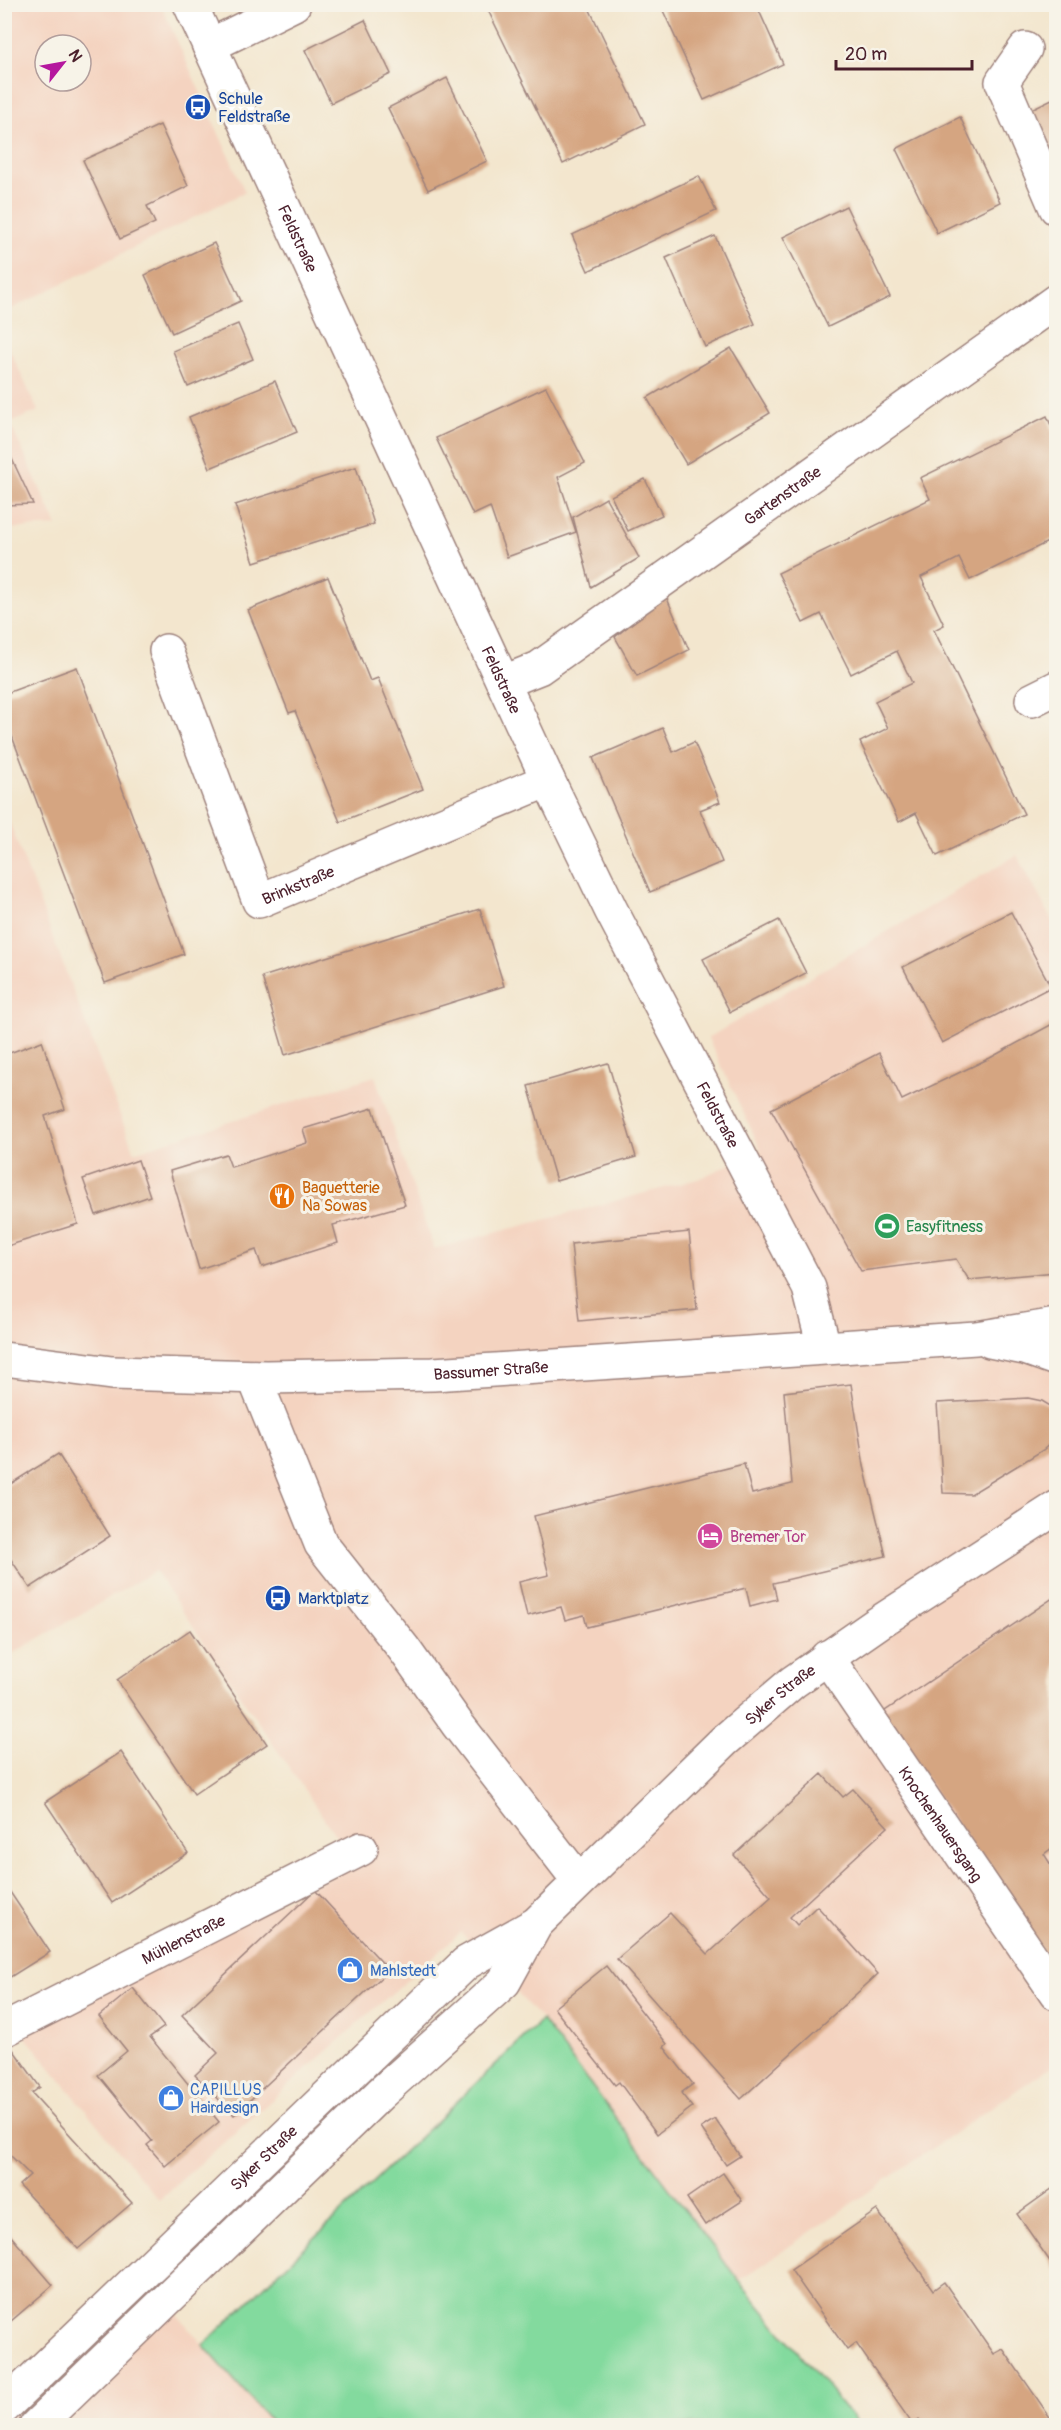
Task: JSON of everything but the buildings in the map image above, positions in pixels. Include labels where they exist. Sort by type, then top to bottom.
[{"type":"street","name":"Feldstraße","points":[[190,4],[548,780],[611,910],[809,1288],[824,1347]]},
{"type":"street","points":[[209,46],[294,4]]},
{"type":"street","points":[[1024,49],[1002,82],[1056,208]]},
{"type":"street","name":"Gartenstraße","points":[[504,682],[539,668],[1056,301]]},
{"type":"street","name":"Brinkstraße","points":[[166,651],[258,901],[548,780]]},
{"type":"street","name":"Bassumer Straße","points":[[4,1359],[112,1373],[254,1377],[444,1373],[976,1338],[1056,1325]]},
{"type":"street","name":"Bassumer Straße","points":[[976,1338],[1025,1348],[1056,1359]]},
{"type":"street","points":[[254,1377],[321,1544],[404,1649],[458,1725],[579,1881]]},
{"type":"street","name":"Syker Straße","points":[[4,2407],[466,1963],[536,1924],[763,1706],[827,1657],[1056,1508]]},
{"type":"street","name":"Knochenhauersgang","points":[[827,1657],[1056,1993]]},
{"type":"street","name":"Mühlenstraße","points":[[4,2030],[361,1849]]},
{"type":"street","name":"Syker Straße","points":[[36,2426],[372,2102],[504,1982],[536,1924]]},
{"type":"shaded area","points":[[5,5],[161,5],[245,192],[5,312]]},
{"type":"shaded area","points":[[4,337],[38,411],[10,423],[57,526],[5,529]]},
{"type":"shaded area","points":[[4,808],[134,1152],[375,1076],[434,1249],[698,1179],[761,1150],[708,1038],[1017,855],[1056,928],[1056,1933],[1034,1950],[1056,1983],[1056,2063],[739,2281],[542,2020],[461,1932],[159,2200],[24,2035],[355,1864],[155,1571],[5,1658]]},
{"type":"shaded area","points":[[135,2264],[274,2425],[5,2426],[5,2388]]},
{"type":"green space","points":[[542,2020],[739,2281],[859,2425],[274,2425],[203,2345]]},
{"type":"place","name":"Schule Feldstraße","points":[[198,107]]},
{"type":"place","name":"Baguetterie Na Sowas","points":[[282,1196]]},
{"type":"place","name":"Easyfitness","points":[[887,1226]]},
{"type":"place","name":"Bremer Tor","points":[[710,1536]]},
{"type":"place","name":"Marktplatz","points":[[278,1598]]},
{"type":"place","name":"Mahlstedt","points":[[350,1970]]},
{"type":"place","name":"CAPILLUS Hairdesign","points":[[171,2098]]}]
